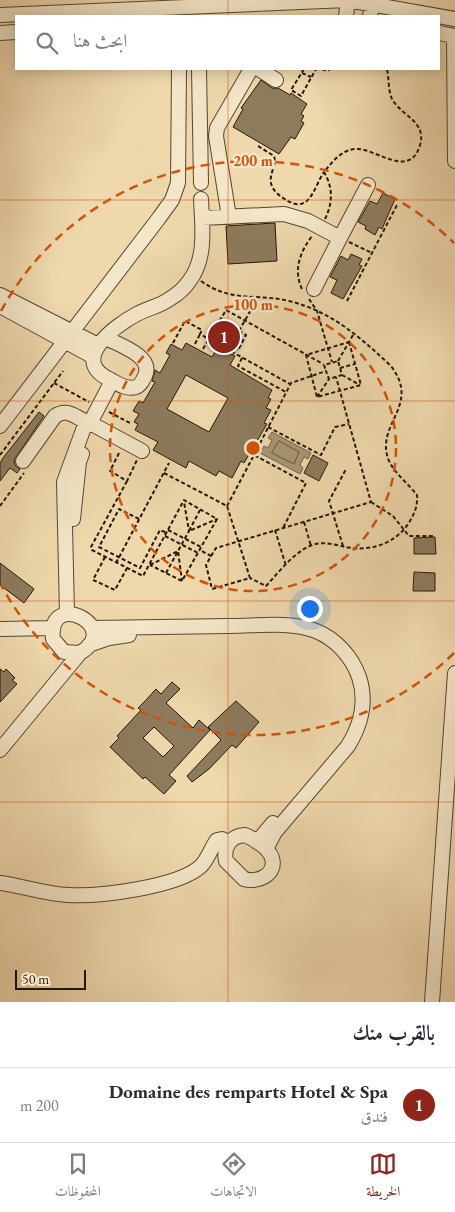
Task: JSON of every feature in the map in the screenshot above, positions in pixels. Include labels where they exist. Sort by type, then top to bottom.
[{"type":"street","points":[[346,15],[348,0]]},
{"type":"street","points":[[0,15],[348,0],[371,10],[418,15]]},
{"type":"street","points":[[440,17],[455,19]]},
{"type":"street","points":[[0,33],[15,32]]},
{"type":"street","points":[[440,33],[454,36],[455,161]]},
{"type":"street","points":[[0,426],[176,191],[180,155],[178,70]]},
{"type":"street","points":[[199,70],[201,183]]},
{"type":"street","points":[[229,217],[216,128],[250,70]]},
{"type":"street","points":[[261,70],[276,80]]},
{"type":"street","points":[[314,289],[368,185]]},
{"type":"street","points":[[0,306],[69,336],[99,346],[132,351],[142,358],[146,365],[143,382],[136,387],[127,388],[102,377],[94,368],[99,346],[123,322],[171,299],[193,274],[200,262],[201,199]]},
{"type":"street","points":[[202,218],[294,216],[340,238]]},
{"type":"street","points":[[0,295],[69,336]]},
{"type":"street","points":[[72,614],[72,510],[78,462],[90,424],[112,381]]},
{"type":"street","points":[[23,461],[55,416],[61,412],[68,412],[142,451]]},
{"type":"street","points":[[0,750],[6,734],[80,651],[92,640],[92,628],[86,619],[72,614],[56,622],[53,628],[55,644],[80,651],[119,636],[258,630],[292,626],[325,636],[341,648],[358,673],[363,702],[357,730],[348,746],[312,782],[275,832],[261,846]]},
{"type":"street","points":[[0,629],[53,628]]},
{"type":"street","points":[[92,628],[258,630]]},
{"type":"street","points":[[432,1002],[455,673]]},
{"type":"street","points":[[245,835],[261,846],[272,859],[270,871],[260,879],[247,880],[226,861],[228,844],[235,837],[245,835]]},
{"type":"street","points":[[0,883],[69,895],[90,895],[128,890],[185,875],[200,867],[217,840],[222,839],[228,844]]},
{"type":"path","points":[[304,70],[291,90],[301,96],[315,70]]},
{"type":"path","points":[[302,73],[311,77]]},
{"type":"path","points":[[258,146],[274,156],[275,168],[271,183],[274,190],[288,201],[297,204],[306,202],[312,196],[324,172]]},
{"type":"path","points":[[347,301],[397,205]]},
{"type":"path","points":[[340,238],[372,253]]},
{"type":"path","points":[[193,274],[224,294],[288,301],[310,307],[341,323],[391,366],[401,384],[401,400],[386,448],[390,462],[417,495],[416,510],[403,531],[374,547],[366,549],[323,543],[311,546],[300,551],[266,586],[250,578],[212,589],[206,565],[216,548],[371,502]]},
{"type":"path","points":[[239,331],[257,298]]},
{"type":"path","points":[[204,350],[226,310],[324,365],[329,379]]},
{"type":"path","points":[[173,343],[185,321],[202,330],[195,344]]},
{"type":"path","points":[[232,328],[239,331],[246,335],[238,350],[224,342],[232,328]]},
{"type":"path","points":[[200,334],[290,384]]},
{"type":"path","points":[[324,365],[338,361],[354,334]]},
{"type":"path","points":[[306,355],[349,342]]},
{"type":"path","points":[[349,342],[361,385]]},
{"type":"path","points":[[229,350],[231,346]]},
{"type":"path","points":[[306,355],[317,397]]},
{"type":"path","points":[[242,358],[238,366],[286,392]]},
{"type":"path","points":[[338,361],[342,375]]},
{"type":"path","points":[[340,368],[355,364]]},
{"type":"path","points":[[0,455],[63,371]]},
{"type":"path","points":[[227,506],[290,384],[326,371]]},
{"type":"path","points":[[317,397],[329,379],[342,375],[361,385]]},
{"type":"path","points":[[336,377],[371,502],[393,516],[403,531],[409,536],[435,536]]},
{"type":"path","points":[[317,397],[361,385]]},
{"type":"path","points":[[268,427],[321,455],[335,427],[349,424]]},
{"type":"path","points":[[125,442],[110,471],[127,481]]},
{"type":"path","points":[[142,451],[91,547],[93,552],[144,576],[184,500]]},
{"type":"path","points":[[254,455],[306,483],[283,528]]},
{"type":"path","points":[[0,506],[29,465],[23,461]]},
{"type":"path","points":[[116,563],[169,463]]},
{"type":"path","points":[[342,546],[329,501],[346,469]]},
{"type":"path","points":[[164,473],[227,506],[250,578]]},
{"type":"path","points":[[184,500],[217,519]]},
{"type":"path","points":[[184,500],[188,531]]},
{"type":"path","points":[[139,519],[119,509],[99,547],[140,568],[160,530],[185,538],[211,556]]},
{"type":"path","points":[[166,573],[201,510]]},
{"type":"path","points":[[188,531],[217,519]]},
{"type":"path","points":[[182,582],[217,519]]},
{"type":"path","points":[[304,522],[311,546]]},
{"type":"path","points":[[275,530],[286,566]]},
{"type":"path","points":[[167,533],[181,544],[198,553]]},
{"type":"path","points":[[150,565],[178,551]]},
{"type":"path","points":[[178,551],[182,582]]},
{"type":"path","points":[[105,558],[93,580],[115,590],[127,568]]},
{"type":"path","points":[[150,565],[182,582]]},
{"type":"water","points":[[272,432],[311,453],[308,459],[304,457],[300,465],[303,468],[300,474],[260,453],[264,446],[268,448],[272,440],[268,438]]},
{"type":"building","points":[[261,80],[272,88],[278,88],[290,95],[291,93],[307,104],[301,114],[304,116],[301,121],[304,123],[295,139],[291,137],[279,154],[233,127],[243,109],[241,108]]},
{"type":"building","points":[[383,193],[395,199],[382,229],[379,227],[375,235],[365,229],[366,226],[358,222],[370,201],[377,204]]},
{"type":"building","points":[[275,223],[277,261],[228,264],[226,226]]},
{"type":"building","points":[[351,254],[362,259],[359,265],[362,266],[343,299],[331,293],[337,280],[330,277],[341,256],[348,260]]},
{"type":"building","points":[[186,343],[212,357],[218,347],[235,356],[230,365],[272,390],[268,398],[271,399],[266,408],[271,410],[264,423],[267,424],[244,463],[241,461],[232,478],[219,471],[216,476],[189,461],[186,468],[153,450],[158,442],[135,430],[138,424],[134,422],[139,414],[133,411],[139,401],[143,403],[155,382],[152,381],[155,370],[160,373],[170,355],[166,353],[171,344],[182,350]],"holes":[[[186,375],[228,398],[209,432],[167,409]]]},
{"type":"building","points":[[39,412],[44,416],[14,460],[15,465],[20,469],[17,473],[10,468],[0,481],[0,463]]},
{"type":"building","points":[[313,455],[328,463],[319,481],[304,473]]},
{"type":"building","points":[[435,537],[436,554],[414,554],[414,538]]},
{"type":"building","points":[[0,563],[34,589],[24,603],[0,585]]},
{"type":"building","points":[[414,572],[435,573],[435,591],[413,591]]},
{"type":"building","points":[[0,669],[4,672],[6,669],[15,678],[12,680],[17,684],[0,702]]},
{"type":"building","points":[[172,682],[180,689],[166,703],[193,728],[199,720],[210,730],[169,775],[176,781],[164,794],[145,777],[143,779],[110,747],[119,738],[117,736],[141,710],[138,708],[156,689],[161,694]],"holes":[[[154,727],[174,746],[163,757],[143,738]]]},
{"type":"building","points":[[236,701],[259,722],[236,748],[232,745],[209,769],[192,782],[187,776],[221,740],[208,727]]},
{"type":"place","name":"Domaine des remparts Hotel & Spa","points":[[224,337]]}]
